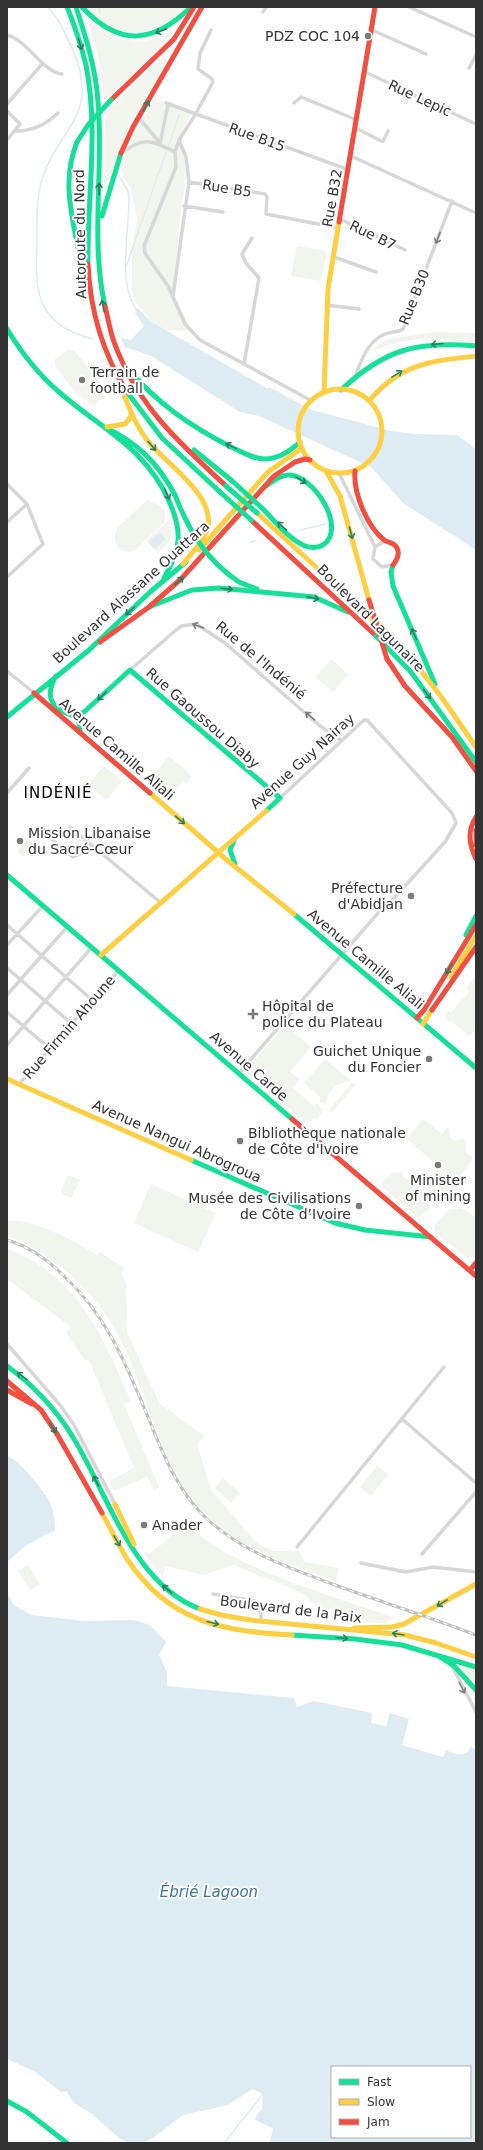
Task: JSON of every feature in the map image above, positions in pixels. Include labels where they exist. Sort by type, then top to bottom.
[{"type":"main road","name":"Autoroute du Nord","points":[[67,7],[81,44],[91,99],[89,221],[90,295],[103,344],[115,371],[135,405],[155,430],[220,492]]},
{"type":"main road","name":"Autoroute du Nord","points":[[76,7],[90,44],[99,94],[99,228],[101,294],[107,324],[118,356],[142,400],[172,435],[226,486]]},
{"type":"main road","points":[[82,7],[97,23],[105,28],[133,36],[154,33],[170,27],[191,7]]},
{"type":"main road","points":[[90,295],[83,272],[68,193],[69,166],[77,142],[88,125],[111,100],[170,44],[195,7]]},
{"type":"main road","points":[[99,228],[110,185],[121,153],[139,118],[202,7]]},
{"type":"main road","name":"Rue B32","points":[[324,393],[326,305],[375,7]]},
{"type":"main road","points":[[7,329],[22,352],[44,378],[66,399],[132,447],[153,468],[167,494],[175,514],[179,530],[178,552],[174,563],[160,584]]},
{"type":"main road","points":[[341,390],[356,374],[374,362],[406,349],[441,343],[476,346]]},
{"type":"main road","points":[[118,356],[141,386],[168,411],[194,428],[252,456],[262,459],[276,457],[291,450],[300,440]]},
{"type":"main road","points":[[369,402],[385,383],[407,368],[442,359],[476,356]]},
{"type":"main road","points":[[115,371],[131,413],[147,440],[201,496],[208,509],[208,528],[205,536],[184,564]]},
{"type":"main road","points":[[341,390],[358,394],[369,402],[376,410],[382,425],[381,440],[377,451],[370,461],[361,468],[339,473],[326,471],[310,460],[302,448],[300,440],[300,422],[312,401],[324,393],[341,390]]},
{"type":"main road","points":[[104,426],[116,427],[125,424],[131,417],[131,413]]},
{"type":"main road","points":[[104,426],[127,437],[148,453],[165,474],[198,545],[217,567],[239,582],[275,594]]},
{"type":"main road","points":[[172,435],[195,450],[231,480],[303,546],[312,548],[321,546],[330,539],[332,532],[331,517],[319,496],[307,483],[300,478],[288,475],[278,478],[266,486]]},
{"type":"main road","name":"Boulevard Alassane Ouattara","points":[[7,717],[34,693],[89,650],[160,584],[184,564],[209,539],[268,472],[302,448]]},
{"type":"main road","points":[[89,650],[149,607],[181,579],[285,467],[300,460],[310,460]]},
{"type":"main road","points":[[355,470],[354,486],[360,503],[385,541],[393,543],[398,550],[398,558],[393,565],[391,572],[393,586],[440,695]]},
{"type":"main road","points":[[326,471],[340,496],[369,600],[388,659],[406,688],[476,763]]},
{"type":"main road","name":"Boulevard Lagunaire","points":[[226,486],[398,642],[440,695],[476,747]]},
{"type":"main road","name":"Boulevard Lagunaire","points":[[220,492],[353,615],[411,672],[476,763]]},
{"type":"main road","points":[[149,607],[181,594],[206,588],[314,597],[353,615]]},
{"type":"main road","name":"Rue de l'Indénié","points":[[78,715],[130,670]]},
{"type":"main road","name":"Rue Gaoussou Diaby","points":[[130,670],[280,798]]},
{"type":"main road","points":[[56,676],[49,693],[54,704],[71,715],[78,715],[80,733]]},
{"type":"main road","name":"Avenue Camille Aliali","points":[[34,693],[219,853],[240,869],[476,1068]]},
{"type":"main road","points":[[465,752],[476,771]]},
{"type":"main road","name":"Avenue Guy Nairay","points":[[101,955],[234,840],[280,798]]},
{"type":"main road","points":[[476,817],[470,827],[468,835],[476,859]]},
{"type":"main road","points":[[476,830],[476,845]]},
{"type":"main road","name":"Avenue Camille Aliali","points":[[234,840],[230,850],[231,856],[240,869]]},
{"type":"main road","name":"Avenue Carde","points":[[7,875],[476,1276]]},
{"type":"main road","points":[[457,956],[476,916]]},
{"type":"main road","points":[[417,1018],[424,1010],[476,925]]},
{"type":"main road","points":[[423,1024],[476,936]]},
{"type":"main road","points":[[432,1010],[476,947]]},
{"type":"main road","name":"Avenue Nangui Abrogroua","points":[[7,1080],[335,1222],[365,1230],[432,1237]]},
{"type":"main road","points":[[470,1270],[476,1263]]},
{"type":"main road","name":"Boulevard de la Paix","points":[[7,1366],[23,1377],[51,1403],[67,1427],[134,1548],[152,1574],[181,1600],[218,1614],[261,1621],[351,1628],[418,1637],[476,1657]]},
{"type":"main road","name":"Boulevard de la Paix","points":[[7,1381],[41,1410],[57,1434],[127,1558],[152,1589],[183,1612],[196,1619],[249,1630],[378,1641],[432,1652],[476,1667]]},
{"type":"main road","points":[[7,1390],[41,1410]]},
{"type":"main road","points":[[115,1504],[132,1538],[134,1548]]},
{"type":"main road","points":[[351,1628],[404,1624],[476,1584]]},
{"type":"main road","points":[[432,1652],[450,1663],[476,1690]]},
{"type":"main road","points":[[7,2101],[27,2112],[67,2143]]},
{"type":"street","points":[[263,12],[266,7]]},
{"type":"street","points":[[409,7],[476,37]]},
{"type":"street","points":[[211,30],[200,53],[198,69],[213,80],[195,115],[179,140],[175,152],[176,168],[144,246],[145,253],[173,297],[185,324],[194,335],[312,401]]},
{"type":"street","points":[[372,30],[426,54]]},
{"type":"street","points":[[7,35],[22,42],[43,63],[62,74]]},
{"type":"street","points":[[469,68],[476,54]]},
{"type":"street","points":[[7,104],[43,63]]},
{"type":"street","name":"Rue Lepic","points":[[365,72],[476,124]]},
{"type":"street","points":[[294,103],[301,97],[357,120]]},
{"type":"street","name":"Rue B15","points":[[160,144],[167,103],[195,115],[349,170]]},
{"type":"street","points":[[7,111],[20,124],[16,131],[7,140]]},
{"type":"street","points":[[16,131],[24,131],[43,125],[58,113]]},
{"type":"street","points":[[139,118],[160,144]]},
{"type":"street","points":[[356,128],[383,141],[388,131]]},
{"type":"street","points":[[173,297],[184,206],[189,182],[186,157],[179,140]]},
{"type":"street","points":[[121,153],[135,143],[142,141],[160,144],[175,152]]},
{"type":"street","points":[[351,156],[476,213]]},
{"type":"street","name":"Rue B5","points":[[189,182],[265,194],[267,197],[266,214],[339,228]]},
{"type":"street","name":"Rue B30","points":[[356,374],[363,356],[373,343],[386,334],[403,328],[452,201]]},
{"type":"street","points":[[184,206],[223,212]]},
{"type":"street","name":"Rue B7","points":[[340,219],[405,250]]},
{"type":"street","points":[[244,364],[259,278],[246,263],[242,254],[252,238]]},
{"type":"street","points":[[334,257],[376,272]]},
{"type":"street","points":[[326,305],[359,309]]},
{"type":"street","points":[[339,473],[375,547],[373,555],[375,562],[382,567],[393,565]]},
{"type":"street","points":[[7,484],[26,504],[43,544],[7,577]]},
{"type":"street","points":[[7,522],[26,504]]},
{"type":"street","points":[[375,547],[385,541]]},
{"type":"street","name":"Rue de l'Indénié","points":[[130,670],[176,630],[182,626],[196,624],[225,643],[320,726],[341,740]]},
{"type":"street","points":[[7,671],[34,693]]},
{"type":"street","name":"Avenue Guy Nairay","points":[[280,798],[341,740],[364,720],[368,720],[452,813],[456,823],[444,842],[342,955]]},
{"type":"street","points":[[7,793],[29,768]]},
{"type":"street","points":[[70,827],[161,903]]},
{"type":"street","points":[[50,838],[73,857],[80,854],[89,843]]},
{"type":"street","points":[[7,946],[43,906]]},
{"type":"street","points":[[7,926],[92,1000]]},
{"type":"street","points":[[7,995],[67,927]]},
{"type":"street","points":[[7,1045],[92,948]]},
{"type":"street","points":[[239,1073],[342,955]]},
{"type":"street","points":[[7,968],[72,1024]]},
{"type":"street","name":"Rue Firmin Ahoune","points":[[19,1084],[119,970]]},
{"type":"street","points":[[7,1012],[50,1049]]},
{"type":"street","points":[[7,1344],[60,1405],[74,1425],[115,1504]]},
{"type":"street","points":[[297,1546],[444,1367]]},
{"type":"street","points":[[402,1419],[476,1483]]},
{"type":"street","points":[[422,1554],[476,1492]]},
{"type":"street","points":[[361,1563],[406,1572],[433,1567],[476,1572]]},
{"type":"street","points":[[213,1594],[255,1601],[261,1612],[261,1621]]},
{"type":"street","points":[[450,1663],[476,1712]]},
{"type":"shaded area","points":[[85,7],[186,7],[183,12],[174,19],[156,28],[145,32],[134,33],[114,28],[104,23]]},
{"type":"shaded area","points":[[88,19],[109,34],[120,39],[132,41],[155,39],[167,34],[178,26],[158,50],[104,102],[99,59]]},
{"type":"shaded area","points":[[163,56],[168,61],[129,126],[104,191],[105,113]]},
{"type":"shaded area","points":[[155,98],[191,114],[179,139],[184,156],[186,178],[179,225],[174,294],[192,331],[165,330],[150,321],[135,301],[132,289],[132,252],[137,220],[132,191],[123,176],[121,167],[136,130]]},
{"type":"shaded area","points":[[297,246],[327,251],[321,281],[291,276]]},
{"type":"shaded area","points":[[434,332],[476,333],[476,342],[418,339],[399,342],[368,352],[388,339]]},
{"type":"shaded area","name":"Terrain de football","points":[[68,350],[74,350],[105,389],[103,398],[94,405],[78,394],[55,365],[55,359]]},
{"type":"shaded area","points":[[148,499],[162,507],[165,515],[165,522],[134,551],[128,552],[119,549],[115,541],[118,527]]},
{"type":"shaded area","points":[[171,518],[171,534],[169,542],[158,553],[146,541]]},
{"type":"shaded area","points":[[331,659],[348,674],[333,692],[315,677]]},
{"type":"shaded area","points":[[169,756],[192,776],[186,784],[183,781],[167,800],[147,784]]},
{"type":"shaded area","points":[[104,766],[122,781],[106,800],[88,784]]},
{"type":"shaded area","points":[[28,839],[33,844],[23,857],[17,852]]},
{"type":"shaded area","points":[[476,974],[476,1033],[473,1031],[469,1036],[451,1021],[449,1024],[446,1016],[448,1011],[451,1013],[462,998],[464,999],[469,991],[466,989]]},
{"type":"shaded area","points":[[288,1027],[311,1047],[290,1072],[300,1079],[293,1088],[314,1106],[317,1103],[322,1109],[321,1114],[316,1120],[314,1118],[310,1122],[304,1122],[248,1073],[247,1069],[282,1028]]},
{"type":"shaded area","points":[[325,1059],[351,1081],[336,1085],[329,1093],[325,1105],[319,1101],[321,1098],[304,1083]]},
{"type":"shaded area","points":[[352,1082],[355,1085],[332,1113],[329,1110]]},
{"type":"shaded area","points":[[423,1119],[442,1134],[447,1128],[450,1129],[450,1137],[454,1141],[462,1138],[466,1141],[466,1153],[472,1157],[472,1161],[456,1181],[407,1139]]},
{"type":"shaded area","points":[[402,1172],[403,1176],[428,1196],[425,1200],[431,1206],[422,1216],[417,1217],[383,1187],[382,1183],[391,1173]]},
{"type":"shaded area","points":[[437,1174],[452,1187],[444,1197],[436,1190],[440,1186],[432,1180]]},
{"type":"shaded area","points":[[68,1175],[80,1180],[71,1198],[60,1193]]},
{"type":"shaded area","points":[[151,1184],[216,1213],[198,1252],[134,1223]]},
{"type":"shaded area","points":[[462,1208],[476,1218],[476,1253],[472,1258],[467,1258],[435,1232],[434,1226],[448,1210]]},
{"type":"shaded area","points":[[7,1220],[31,1224],[54,1232],[98,1255],[100,1252],[124,1268],[122,1275],[126,1283],[127,1332],[159,1403],[204,1436],[197,1443],[211,1490],[257,1543],[273,1551],[299,1551],[305,1562],[339,1568],[336,1581],[278,1560],[242,1543],[225,1532],[195,1504],[182,1487],[172,1468],[125,1350],[104,1312],[68,1272],[38,1251],[7,1236]]},
{"type":"shaded area","points":[[7,1249],[32,1260],[52,1275],[70,1292],[85,1311],[110,1354],[131,1401],[124,1404],[159,1487],[154,1490],[147,1477],[114,1491],[109,1481],[134,1468],[90,1362],[84,1359],[66,1333],[71,1327],[7,1279]]},
{"type":"shaded area","points":[[377,1466],[388,1475],[371,1496],[360,1487]]},
{"type":"shaded area","points":[[223,1478],[240,1493],[231,1503],[215,1488]]},
{"type":"shaded area","points":[[187,1525],[208,1541],[232,1556],[258,1569],[314,1591],[395,1618],[385,1623],[359,1622],[355,1613],[323,1608],[311,1602],[308,1597],[293,1589],[234,1565],[204,1575],[165,1566],[163,1578],[143,1552],[150,1553]]},
{"type":"shaded area","points":[[28,1565],[40,1584],[30,1590],[18,1571]]},
{"type":"shaded area","points":[[456,1663],[476,1670],[476,1686]]},
{"type":"water","points":[[138,308],[150,321],[268,389],[269,387],[312,410],[391,431],[414,434],[457,435],[476,449],[476,550],[403,503],[371,467],[259,416],[240,412],[151,356],[125,347],[121,338],[131,340],[144,326],[135,313]]},
{"type":"water","points":[[160,532],[166,539],[155,549],[149,542]]},
{"type":"water","points":[[7,1456],[12,1458],[25,1470],[48,1500],[54,1514],[55,1530],[25,1546],[7,1562]]},
{"type":"water","name":"Ébrié Lagoon","points":[[7,1593],[14,1605],[31,1615],[85,1621],[133,1620],[150,1625],[166,1642],[159,1655],[167,1673],[167,1686],[294,1698],[297,1707],[314,1701],[372,1713],[371,1723],[386,1726],[390,1713],[409,1719],[402,1745],[443,1757],[446,1750],[455,1754],[463,1754],[469,1751],[470,1746],[476,1750],[476,2143],[270,2143],[273,2128],[255,2120],[257,2114],[262,2110],[263,2094],[252,2089],[228,2105],[183,2115],[153,2138],[142,2143],[128,2142],[120,2139],[92,2114],[74,2103],[66,2091],[61,2092],[34,2071],[7,2059]]},
{"type":"waterway","points":[[47,7],[58,21],[72,48],[80,72],[82,92],[79,108],[73,122],[46,167],[40,187],[38,201],[36,260],[39,292],[43,304],[50,315],[60,325],[74,333],[93,339]]},
{"type":"waterway","points":[[99,7],[100,13]]},
{"type":"waterway","points":[[169,145],[179,115]]},
{"type":"waterway","points":[[127,264],[166,152]]},
{"type":"waterway","points":[[119,176],[128,191],[129,200],[126,274],[132,301],[138,312]]},
{"type":"waterway","points":[[300,530],[326,524]]},
{"type":"waterway","points":[[250,542],[255,541]]},
{"type":"waterway","points":[[224,2143],[264,2093]]},
{"type":"railway","points":[[7,1240],[23,1246],[52,1265],[79,1291],[92,1307],[104,1324],[123,1360],[172,1472],[188,1498],[197,1509],[222,1532],[253,1551],[285,1566],[476,1635]]},
{"type":"traffic: fast","points":[[67,7],[86,65],[92,114],[92,164],[88,264]]},
{"type":"traffic: fast","points":[[76,7],[90,54],[97,90],[100,153],[98,256],[105,306]]},
{"type":"traffic: fast","points":[[82,7],[96,20],[109,29],[123,34],[136,36],[150,34],[163,28],[191,7]]},
{"type":"traffic: fast","points":[[77,142],[88,125],[111,100]]},
{"type":"traffic: fast","points":[[77,142],[70,167],[69,192],[77,243],[88,288]]},
{"type":"traffic: fast","points":[[102,216],[121,153]]},
{"type":"traffic: fast","points":[[7,329],[24,354],[44,378],[75,405],[121,440],[148,467],[159,483],[174,512],[178,531],[177,549],[170,568],[164,578]]},
{"type":"traffic: fast","points":[[341,390],[372,365],[402,351],[436,345],[476,346]]},
{"type":"traffic: fast","points":[[127,368],[138,381],[175,413],[202,431],[248,455],[261,459],[275,458],[300,442]]},
{"type":"traffic: fast","points":[[127,392],[162,438],[220,492]]},
{"type":"traffic: fast","points":[[104,427],[127,439],[146,455],[154,463],[175,495]]},
{"type":"traffic: fast","points":[[194,450],[231,480]]},
{"type":"traffic: fast","points":[[262,508],[287,534],[305,546],[321,546],[330,537],[332,527],[330,515],[317,492],[308,483],[298,477],[285,475],[279,477],[266,486]]},
{"type":"traffic: fast","points":[[231,480],[262,508]]},
{"type":"traffic: fast","points":[[226,486],[257,513]]},
{"type":"traffic: fast","points":[[220,492],[251,520]]},
{"type":"traffic: fast","points":[[175,495],[186,521],[200,544],[217,564],[239,582]]},
{"type":"traffic: fast","points":[[7,717],[89,650],[150,592],[186,562]]},
{"type":"traffic: fast","points":[[393,565],[391,572],[393,586],[435,684]]},
{"type":"traffic: fast","points":[[239,582],[257,589]]},
{"type":"traffic: fast","points":[[149,607],[192,590],[219,588],[314,597],[348,612]]},
{"type":"traffic: fast","points":[[373,633],[411,672],[476,762]]},
{"type":"traffic: fast","points":[[56,676],[52,683],[50,696],[52,701],[60,710],[74,716],[84,712],[130,670],[280,798],[266,811]]},
{"type":"traffic: fast","points":[[78,715],[80,732]]},
{"type":"traffic: fast","points":[[234,840],[230,850],[235,864]]},
{"type":"traffic: fast","points":[[7,875],[292,1119]]},
{"type":"traffic: fast","points":[[294,914],[476,1068]]},
{"type":"traffic: fast","points":[[466,935],[476,916]]},
{"type":"traffic: fast","points":[[191,1160],[335,1223],[365,1230],[431,1237]]},
{"type":"traffic: fast","points":[[7,1366],[26,1381],[42,1397],[71,1434],[124,1534],[139,1558],[156,1579],[176,1597],[200,1609]]},
{"type":"traffic: fast","points":[[292,1635],[355,1639],[402,1645],[476,1667]]},
{"type":"traffic: fast","points":[[440,1657],[454,1666],[476,1690]]},
{"type":"traffic: fast","points":[[7,2101],[27,2112],[67,2143]]},
{"type":"traffic: slow","points":[[324,393],[328,289],[339,222]]},
{"type":"traffic: slow","points":[[369,401],[392,379],[417,366],[444,360],[476,356]]},
{"type":"traffic: slow","points":[[120,385],[142,434],[190,483],[200,496],[206,508],[208,522],[205,535],[183,564]]},
{"type":"traffic: slow","points":[[340,389],[348,390],[363,396],[375,408],[381,423],[382,431],[381,439],[375,454],[363,466],[348,472],[340,473],[332,472],[317,466],[305,454],[299,439],[298,431],[299,423],[305,408],[317,396],[332,390],[340,389]]},
{"type":"traffic: slow","points":[[107,427],[125,424],[131,417],[131,413]]},
{"type":"traffic: slow","points":[[199,550],[268,472],[302,448]]},
{"type":"traffic: slow","points":[[326,471],[340,496],[369,600]]},
{"type":"traffic: slow","points":[[257,513],[398,642],[440,695],[476,747]]},
{"type":"traffic: slow","points":[[150,793],[228,861],[294,914]]},
{"type":"traffic: slow","points":[[101,955],[266,811]]},
{"type":"traffic: slow","points":[[451,977],[476,936]]},
{"type":"traffic: slow","points":[[423,1024],[433,1008]]},
{"type":"traffic: slow","points":[[7,1079],[191,1160]]},
{"type":"traffic: slow","points":[[115,1504],[134,1544]]},
{"type":"traffic: slow","points":[[102,1513],[127,1559],[143,1580],[161,1597],[179,1610],[220,1626],[242,1630],[292,1635]]},
{"type":"traffic: slow","points":[[354,1628],[392,1627],[404,1624],[476,1584]]},
{"type":"traffic: slow","points":[[200,1609],[221,1615],[250,1620],[405,1635],[436,1643],[476,1657]]},
{"type":"traffic: jam","points":[[111,100],[174,39],[194,7]]},
{"type":"traffic: jam","points":[[121,153],[133,127],[202,7]]},
{"type":"traffic: jam","points":[[339,222],[375,7]]},
{"type":"traffic: jam","points":[[88,264],[91,298],[99,330],[111,362],[127,392]]},
{"type":"traffic: jam","points":[[105,306],[113,338],[123,364],[134,385],[147,404],[176,438],[226,486]]},
{"type":"traffic: jam","points":[[100,642],[149,607],[181,579],[274,476],[295,462],[305,459],[310,460]]},
{"type":"traffic: jam","points":[[355,471],[356,489],[367,518],[378,534],[384,540],[393,544],[397,548],[398,557],[393,565]]},
{"type":"traffic: jam","points":[[251,520],[373,633]]},
{"type":"traffic: jam","points":[[369,600],[387,659]]},
{"type":"traffic: jam","points":[[387,659],[405,686],[452,737],[476,771]]},
{"type":"traffic: jam","points":[[34,693],[150,793]]},
{"type":"traffic: jam","points":[[476,817],[470,832],[472,848],[476,859]]},
{"type":"traffic: jam","points":[[476,830],[476,845]]},
{"type":"traffic: jam","points":[[417,1018],[424,1010],[476,925]]},
{"type":"traffic: jam","points":[[432,1010],[476,947]]},
{"type":"traffic: jam","points":[[292,1119],[476,1276]]},
{"type":"traffic: jam","points":[[470,1270],[476,1263]]},
{"type":"traffic: jam","points":[[7,1381],[41,1410],[57,1434],[102,1513]]},
{"type":"traffic: jam","points":[[7,1390],[32,1404]]},
{"type":"place","name":"PDZ COC 104","points":[[368,36]]},
{"type":"place","name":"Terrain de football","points":[[82,380]]},
{"type":"place","name":"Mission Libanaise du Sacré-Cœur","points":[[20,841]]},
{"type":"place","name":"Préfecture d'Abidjan","points":[[411,896]]},
{"type":"place","name":"Hôpital de police du Plateau","points":[[253,1014]]},
{"type":"place","name":"Guichet Unique du Foncier","points":[[429,1059]]},
{"type":"place","name":"Bibliothèque nationale de Côte d'Ivoire","points":[[240,1141]]},
{"type":"place","name":"Minister of mining","points":[[438,1165]]},
{"type":"place","name":"Musée des Civilisations de Côte d’Ivoire","points":[[359,1206]]},
{"type":"place","name":"Anader","points":[[144,1525]]},
{"type":"district","name":"INDÉNIÉ","points":[[58,793]]}]
